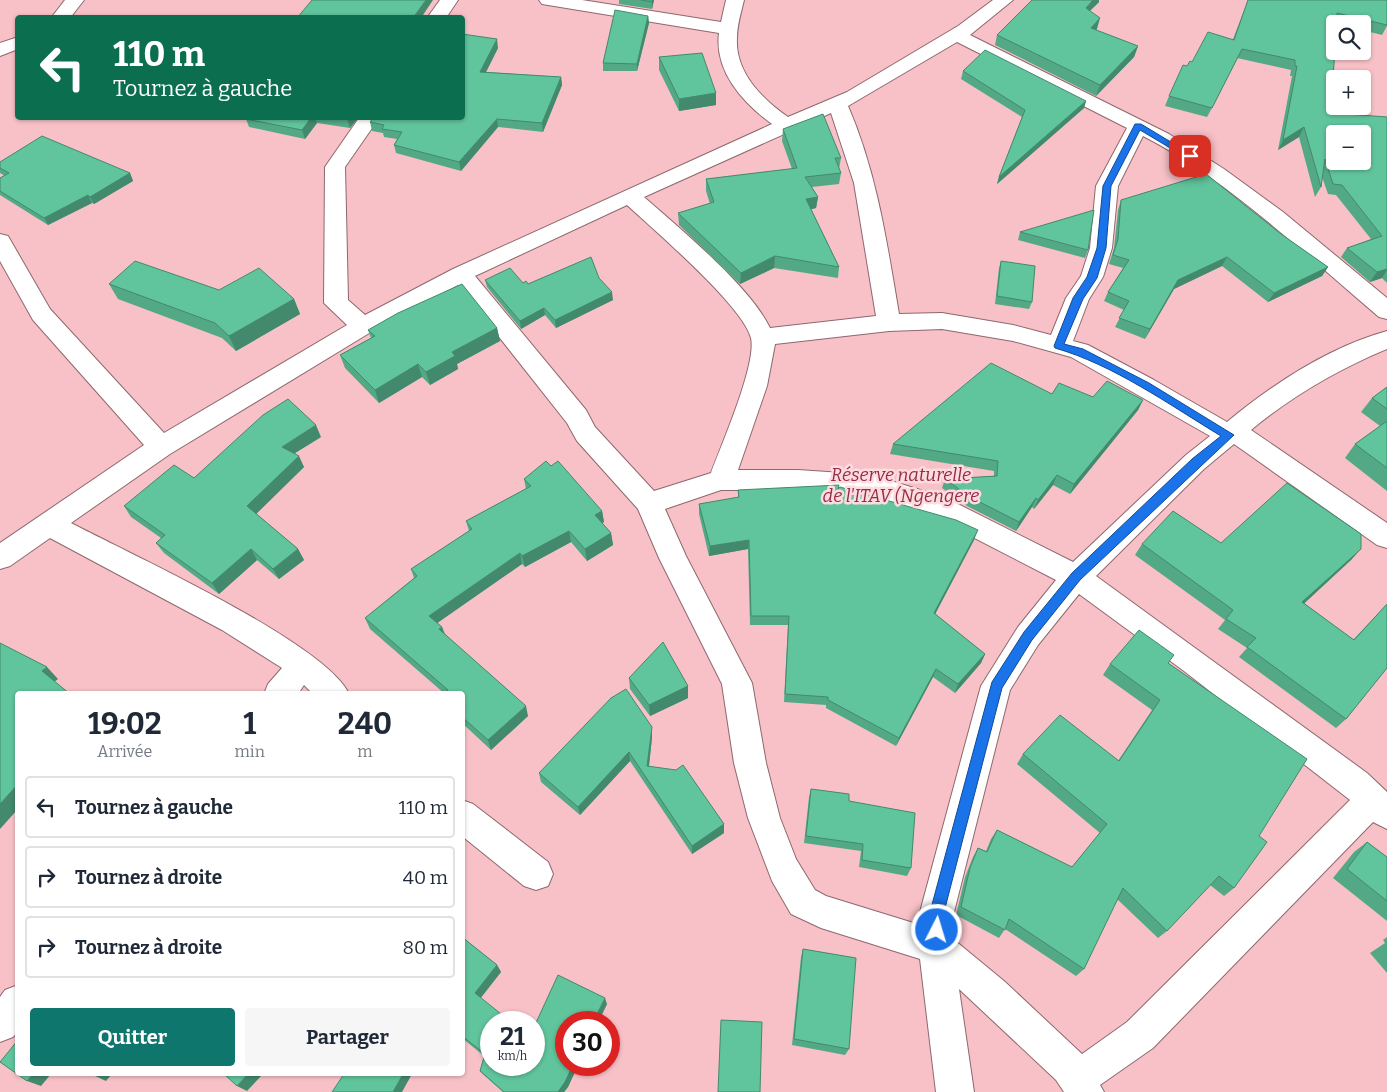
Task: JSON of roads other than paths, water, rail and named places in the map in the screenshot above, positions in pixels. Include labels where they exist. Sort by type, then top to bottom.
[{"type":"street","points":[[62,15],[75,0]]},
{"type":"street","points":[[438,15],[449,0]]},
{"type":"street","points":[[548,0],[729,29]]},
{"type":"street","points":[[735,0],[729,29],[728,50],[738,78],[764,110],[786,125]]},
{"type":"street","points":[[969,0],[1000,4]]},
{"type":"street","points":[[0,558],[161,447],[363,326],[461,274],[629,195],[854,96],[957,35],[1000,4]]},
{"type":"street","points":[[957,35],[1162,138],[1218,174],[1275,217],[1387,311]]},
{"type":"street","points":[[0,50],[15,43]]},
{"type":"street","points":[[837,103],[850,130],[867,200],[889,323]]},
{"type":"street","points":[[363,326],[336,303],[335,167],[368,120]]},
{"type":"street","points":[[1059,346],[1078,298],[1092,278],[1101,248],[1107,186],[1138,126]]},
{"type":"street","points":[[629,195],[688,249],[722,284],[748,313],[763,337],[763,348],[756,377],[721,480]]},
{"type":"street","points":[[0,241],[41,314],[161,447]]},
{"type":"street","points":[[461,274],[577,417],[586,434],[649,503],[673,558],[737,683],[750,762],[764,818],[784,869],[803,902],[821,911],[936,947],[992,993],[1069,1067],[1081,1086],[1140,1035],[1380,807],[1356,784],[1194,662],[1076,577],[937,506],[872,485],[798,480],[721,480],[649,503]]},
{"type":"street","points":[[763,337],[889,323],[942,321],[1013,333],[1080,351],[1231,433],[1387,537]]},
{"type":"street","points":[[955,1092],[936,947],[937,912],[996,686],[1028,636],[1076,577],[1196,462],[1231,433],[1288,391],[1340,359],[1387,339]]},
{"type":"street","points":[[50,524],[232,621],[303,664],[331,691]]},
{"type":"street","points":[[281,691],[303,664]]},
{"type":"street","points":[[465,818],[536,874]]},
{"type":"street","points":[[0,1024],[15,1006]]},
{"type":"park label","name":"Réserve naturelle de l'ITAV (Ngengere","points":[[901,485]]}]
